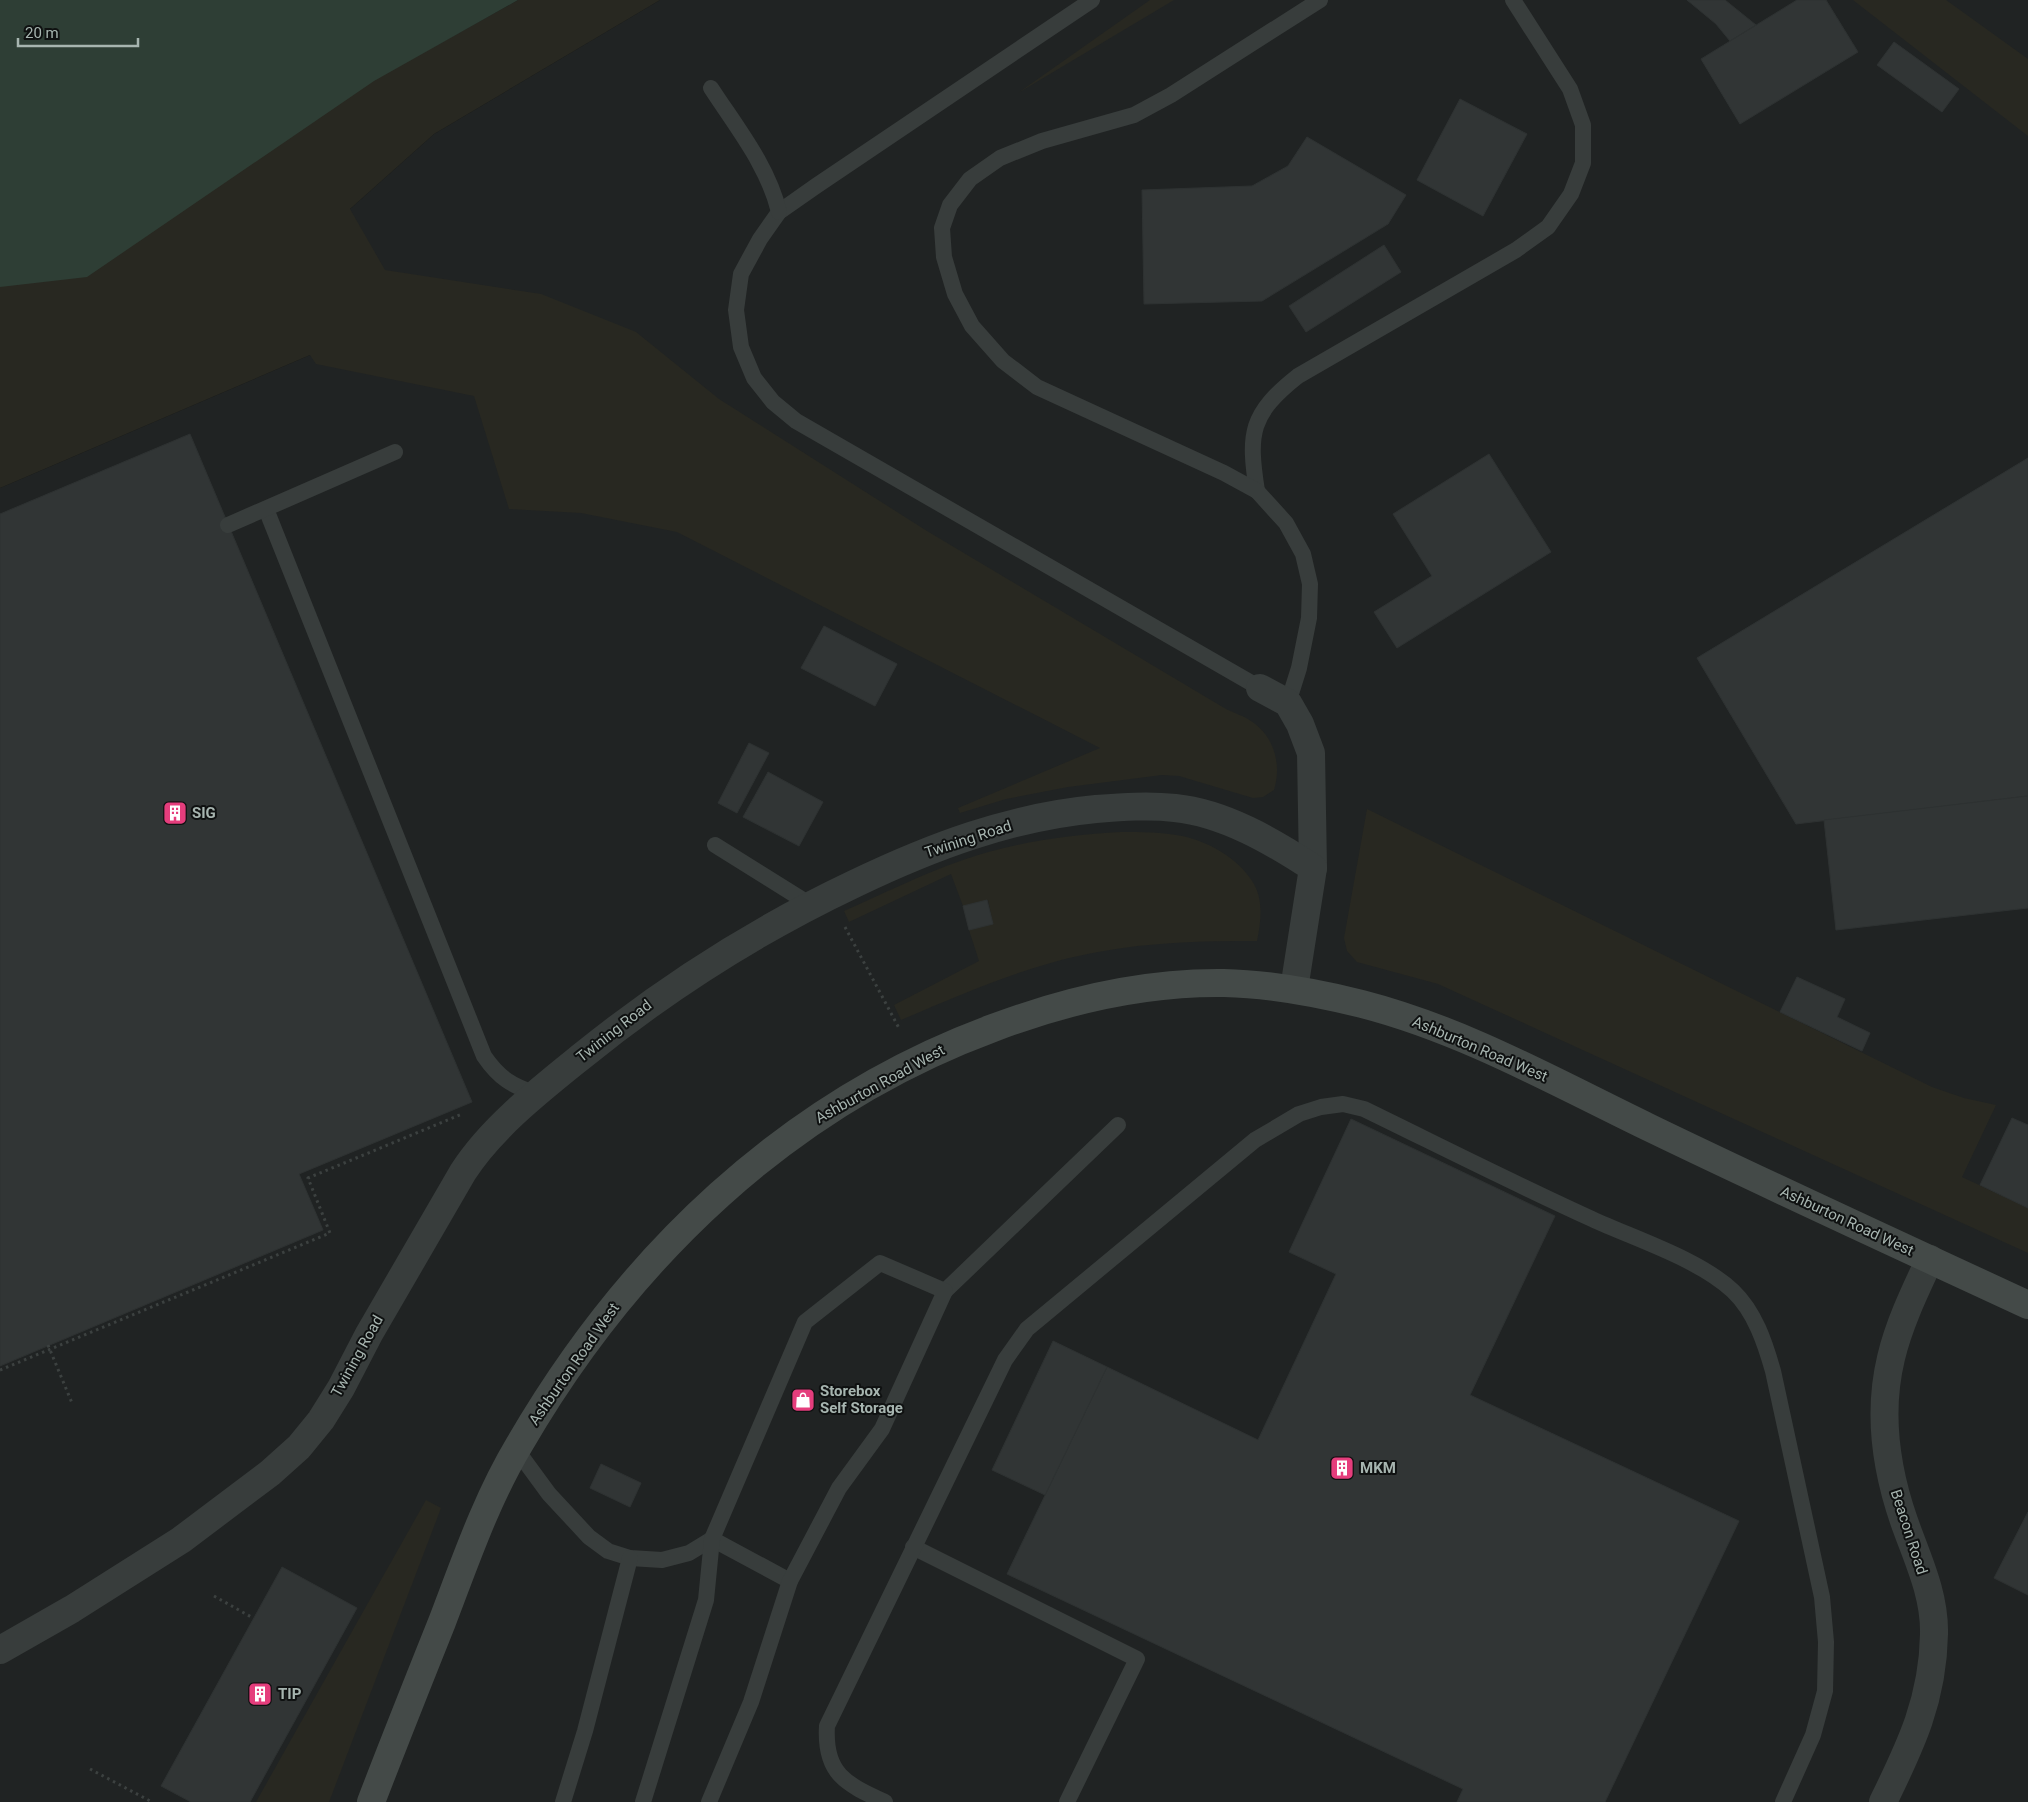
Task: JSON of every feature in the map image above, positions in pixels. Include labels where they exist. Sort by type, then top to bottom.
[{"type":"main road","name":"Ashburton Road West","points":[[371,1802],[479,1525],[516,1450],[557,1383],[595,1329],[638,1277],[683,1229],[785,1139],[843,1100],[917,1060],[960,1040],[1023,1017],[1088,998],[1159,986],[1226,983],[1294,989],[1381,1010],[1424,1023],[1482,1047],[1708,1156],[2028,1304]]},
{"type":"street","points":[[1260,688],[1288,704],[1300,724],[1311,753],[1313,868],[1294,989]]},
{"type":"street","name":"Twining Road","points":[[0,1650],[72,1609],[181,1540],[270,1473],[299,1448],[321,1420],[341,1388],[369,1334],[463,1172],[475,1153],[491,1135],[594,1046],[664,994],[763,930],[820,900],[946,843],[990,829],[1051,815],[1120,807],[1172,807],[1207,815],[1243,829],[1284,849],[1313,868]]},
{"type":"street","name":"Beacon Road","points":[[1883,1802],[1907,1753],[1920,1720],[1932,1674],[1934,1632],[1930,1594],[1918,1554],[1904,1522],[1889,1469],[1884,1428],[1886,1391],[1891,1358],[1900,1328],[1930,1259]]},
{"type":"lane","points":[[1092,0],[779,212],[760,239],[741,274],[736,310],[740,347],[754,378],[773,402],[796,421],[1260,688]]},
{"type":"lane","points":[[1288,704],[1299,668],[1308,618],[1310,584],[1303,554],[1286,523],[1257,491],[1224,473],[1037,386],[1003,361],[972,326],[955,294],[944,257],[942,228],[950,205],[970,178],[1000,158],[1042,141],[1134,115],[1171,95],[1320,0]]},
{"type":"lane","points":[[1257,491],[1252,462],[1252,439],[1262,412],[1278,392],[1298,376],[1516,250],[1548,227],[1571,194],[1583,164],[1583,125],[1570,89],[1513,0]]},
{"type":"lane","points":[[711,88],[766,172],[775,193],[779,212]]},
{"type":"lane","points":[[228,525],[395,452]]},
{"type":"lane","points":[[266,509],[484,1056],[503,1078],[517,1087],[537,1094]]},
{"type":"lane","points":[[715,845],[820,900]]},
{"type":"lane","points":[[886,1802],[863,1792],[844,1779],[829,1760],[826,1742],[827,1726],[1004,1360],[1027,1330],[1255,1140],[1299,1114],[1321,1107],[1343,1104],[1364,1109],[1591,1219],[1709,1272],[1734,1292],[1751,1315],[1764,1341],[1773,1372],[1822,1597],[1826,1642],[1825,1691],[1813,1735],[1783,1802]]},
{"type":"lane","points":[[709,1802],[751,1702],[790,1581],[838,1488],[882,1429],[945,1291],[1118,1125]]},
{"type":"lane","points":[[643,1802],[706,1600],[712,1540],[806,1322],[880,1263],[945,1291]]},
{"type":"lane","points":[[516,1450],[549,1494],[589,1537],[608,1551],[630,1558],[662,1560],[689,1553],[712,1540]]},
{"type":"lane","points":[[712,1540],[790,1581]]},
{"type":"lane","points":[[913,1547],[1137,1658],[1067,1802]]},
{"type":"lane","points":[[563,1802],[585,1731],[630,1558]]},
{"type":"path","points":[[820,900],[917,1060]]},
{"type":"path","points":[[0,1370],[330,1233],[308,1178],[470,1111],[491,1135]]},
{"type":"path","points":[[48,1345],[72,1403]]},
{"type":"path","points":[[214,1596],[254,1618]]},
{"type":"path","points":[[90,1769],[152,1802]]},
{"type":"shaded area","points":[[0,0],[518,0],[374,81],[87,277],[0,287]]},
{"type":"shaded area","points":[[518,0],[660,0],[434,134],[350,209],[385,270],[541,294],[636,332],[719,399],[927,531],[1226,709],[1251,721],[1265,734],[1274,751],[1277,770],[1274,790],[1263,797],[1253,798],[1179,776],[1162,775],[1068,787],[1006,799],[960,813],[958,808],[1100,748],[677,532],[581,513],[509,509],[474,396],[316,364],[310,355],[0,488],[0,287]]},
{"type":"shaded area","points":[[660,0],[2028,0],[2028,1802],[0,1802],[0,488],[310,355],[350,209],[434,134]]},
{"type":"shaded area","points":[[1150,0],[1174,0],[1018,93]]},
{"type":"shaded area","points":[[1853,0],[1946,0],[2028,59],[2028,136]]},
{"type":"shaded area","points":[[1367,809],[1932,1087],[1964,1098],[1996,1105],[1962,1177],[2028,1208],[2028,1253],[1438,984],[1357,962],[1347,951],[1344,938]]},
{"type":"shaded area","points":[[1121,832],[1159,833],[1192,838],[1211,846],[1239,865],[1256,888],[1260,902],[1260,926],[1257,941],[1157,944],[1073,957],[998,980],[901,1020],[894,1005],[979,961],[969,930],[993,924],[988,900],[963,906],[951,874],[849,922],[844,911],[933,871],[1002,848],[1041,840]]},
{"type":"shaded area","points":[[426,1500],[441,1508],[329,1802],[256,1802]]},
{"type":"building","points":[[1687,0],[1725,0],[1756,25],[1730,41],[1716,24]]},
{"type":"building","points":[[1797,0],[1826,0],[1858,52],[1740,124],[1701,59]]},
{"type":"building","points":[[1894,42],[1959,89],[1942,112],[1877,65]]},
{"type":"building","points":[[1460,99],[1527,134],[1483,216],[1417,180]]},
{"type":"building","points":[[1307,137],[1406,195],[1388,224],[1262,301],[1144,304],[1142,190],[1252,186],[1288,166]]},
{"type":"building","points":[[1384,245],[1401,272],[1306,332],[1289,306]]},
{"type":"building","name":"SIG","points":[[190,434],[472,1102],[299,1174],[323,1230],[0,1366],[0,514]]},
{"type":"building","points":[[1489,454],[1551,552],[1397,648],[1374,612],[1432,576],[1393,514]]},
{"type":"building","points":[[2028,458],[2028,796],[1796,824],[1697,658]]},
{"type":"building","points":[[824,626],[897,664],[875,706],[801,668]]},
{"type":"building","points":[[749,743],[769,753],[737,813],[718,803]]},
{"type":"building","points":[[768,772],[823,802],[799,846],[743,817]]},
{"type":"building","points":[[2028,796],[2028,908],[1836,930],[1824,820]]},
{"type":"building","points":[[987,900],[993,924],[969,930],[963,906]]},
{"type":"building","points":[[1797,977],[1845,999],[1837,1017],[1870,1033],[1862,1051],[1780,1012]]},
{"type":"building","points":[[2012,1118],[2028,1125],[2028,1208],[1980,1185]]},
{"type":"building","name":"MKM","points":[[1351,1119],[1555,1216],[1470,1395],[1739,1521],[1605,1802],[1457,1802],[1463,1789],[1007,1574],[1107,1367],[1258,1440],[1336,1274],[1289,1252]]},
{"type":"building","points":[[1053,1341],[1107,1367],[1045,1495],[992,1470]]},
{"type":"building","points":[[601,1464],[641,1483],[630,1507],[590,1488]]},
{"type":"building","points":[[2028,1512],[2028,1595],[1994,1578]]},
{"type":"building","name":"TIP","points":[[282,1567],[357,1608],[250,1802],[191,1802],[161,1786]]},
{"type":"place","name":"SIG","points":[[175,813]]},
{"type":"place","name":"Storebox Self Storage","points":[[803,1400]]},
{"type":"place","name":"MKM","points":[[1342,1468]]},
{"type":"place","name":"TIP","points":[[260,1694]]}]
